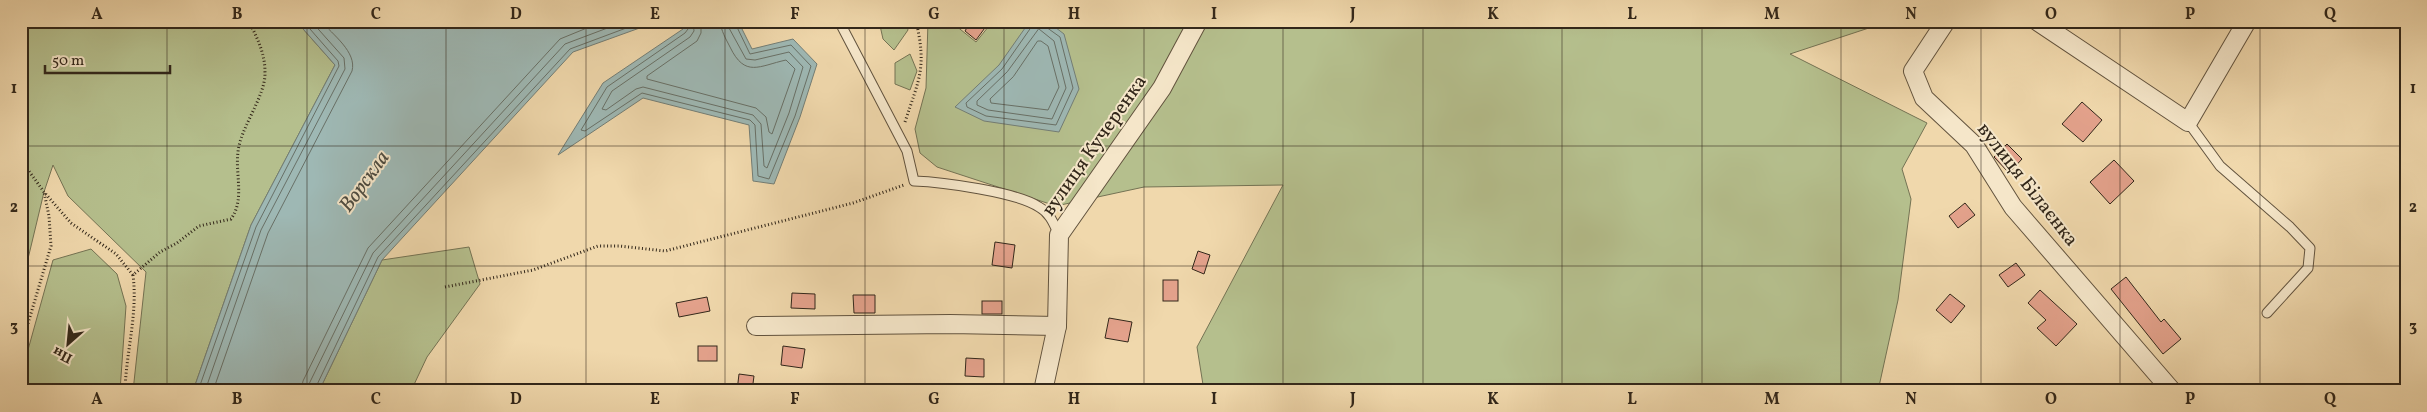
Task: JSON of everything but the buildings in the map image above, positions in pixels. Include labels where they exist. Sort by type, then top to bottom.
[{"type":"street","name":"вулиця Кучеренка","points":[[1043,391],[1057,326],[1059,235],[1162,88],[1198,21]]},
{"type":"street","name":"вулиця Білаєнка","points":[[1946,21],[1913,71],[1924,98],[1974,145],[2012,207],[2172,391]]},
{"type":"street","points":[[2037,21],[2188,122],[2247,21]]},
{"type":"street","points":[[756,326],[950,324],[1057,326]]},
{"type":"lane","points":[[839,21],[907,151],[914,181],[944,183],[1004,194],[1039,206],[1052,219],[1059,235]]},
{"type":"lane","points":[[2188,122],[2220,166],[2290,227],[2310,248],[2308,268],[2267,313]]},
{"type":"path","points":[[134,275],[160,252],[177,243],[199,226],[231,219],[236,212],[239,178],[238,150],[266,74],[264,53],[249,21]]},
{"type":"path","points":[[900,137],[917,90],[922,69],[920,39],[916,21]]},
{"type":"path","points":[[21,160],[44,192],[71,223],[116,254],[134,275],[135,291],[126,359],[125,391]]},
{"type":"path","points":[[445,287],[533,270],[598,246],[619,246],[665,252],[853,203],[914,181]]},
{"type":"path","points":[[21,347],[51,246],[49,216],[44,192]]},
{"type":"green space","points":[[21,21],[296,21],[335,65],[251,225],[193,391],[133,391],[146,272],[68,196],[53,165],[44,192],[21,288]]},
{"type":"green space","points":[[879,21],[906,21],[908,30],[894,50],[883,39]]},
{"type":"green space","points":[[928,21],[950,21],[976,42],[993,21],[1890,21],[1790,54],[1927,123],[1902,169],[1911,199],[1898,300],[1878,391],[1204,391],[1197,347],[1283,185],[1144,187],[1056,206],[937,167],[920,153],[915,129],[926,88]]},
{"type":"green space","points":[[910,54],[917,71],[910,90],[895,84],[895,63]]},
{"type":"green space","points":[[469,247],[480,284],[427,357],[411,391],[319,391],[382,260]]},
{"type":"green space","points":[[91,249],[117,274],[126,306],[120,391],[21,391],[21,375],[53,260]]},
{"type":"water","name":"Ворскла","points":[[296,21],[659,21],[573,52],[382,260],[319,391],[193,391],[251,225],[335,65]]},
{"type":"water","points":[[682,21],[738,21],[752,49],[793,39],[817,64],[800,117],[774,184],[753,181],[749,125],[643,98],[558,155],[603,83],[683,29]]},
{"type":"water","points":[[1030,21],[1047,21],[1064,34],[1079,89],[1059,132],[984,121],[955,107],[999,65]]}]
